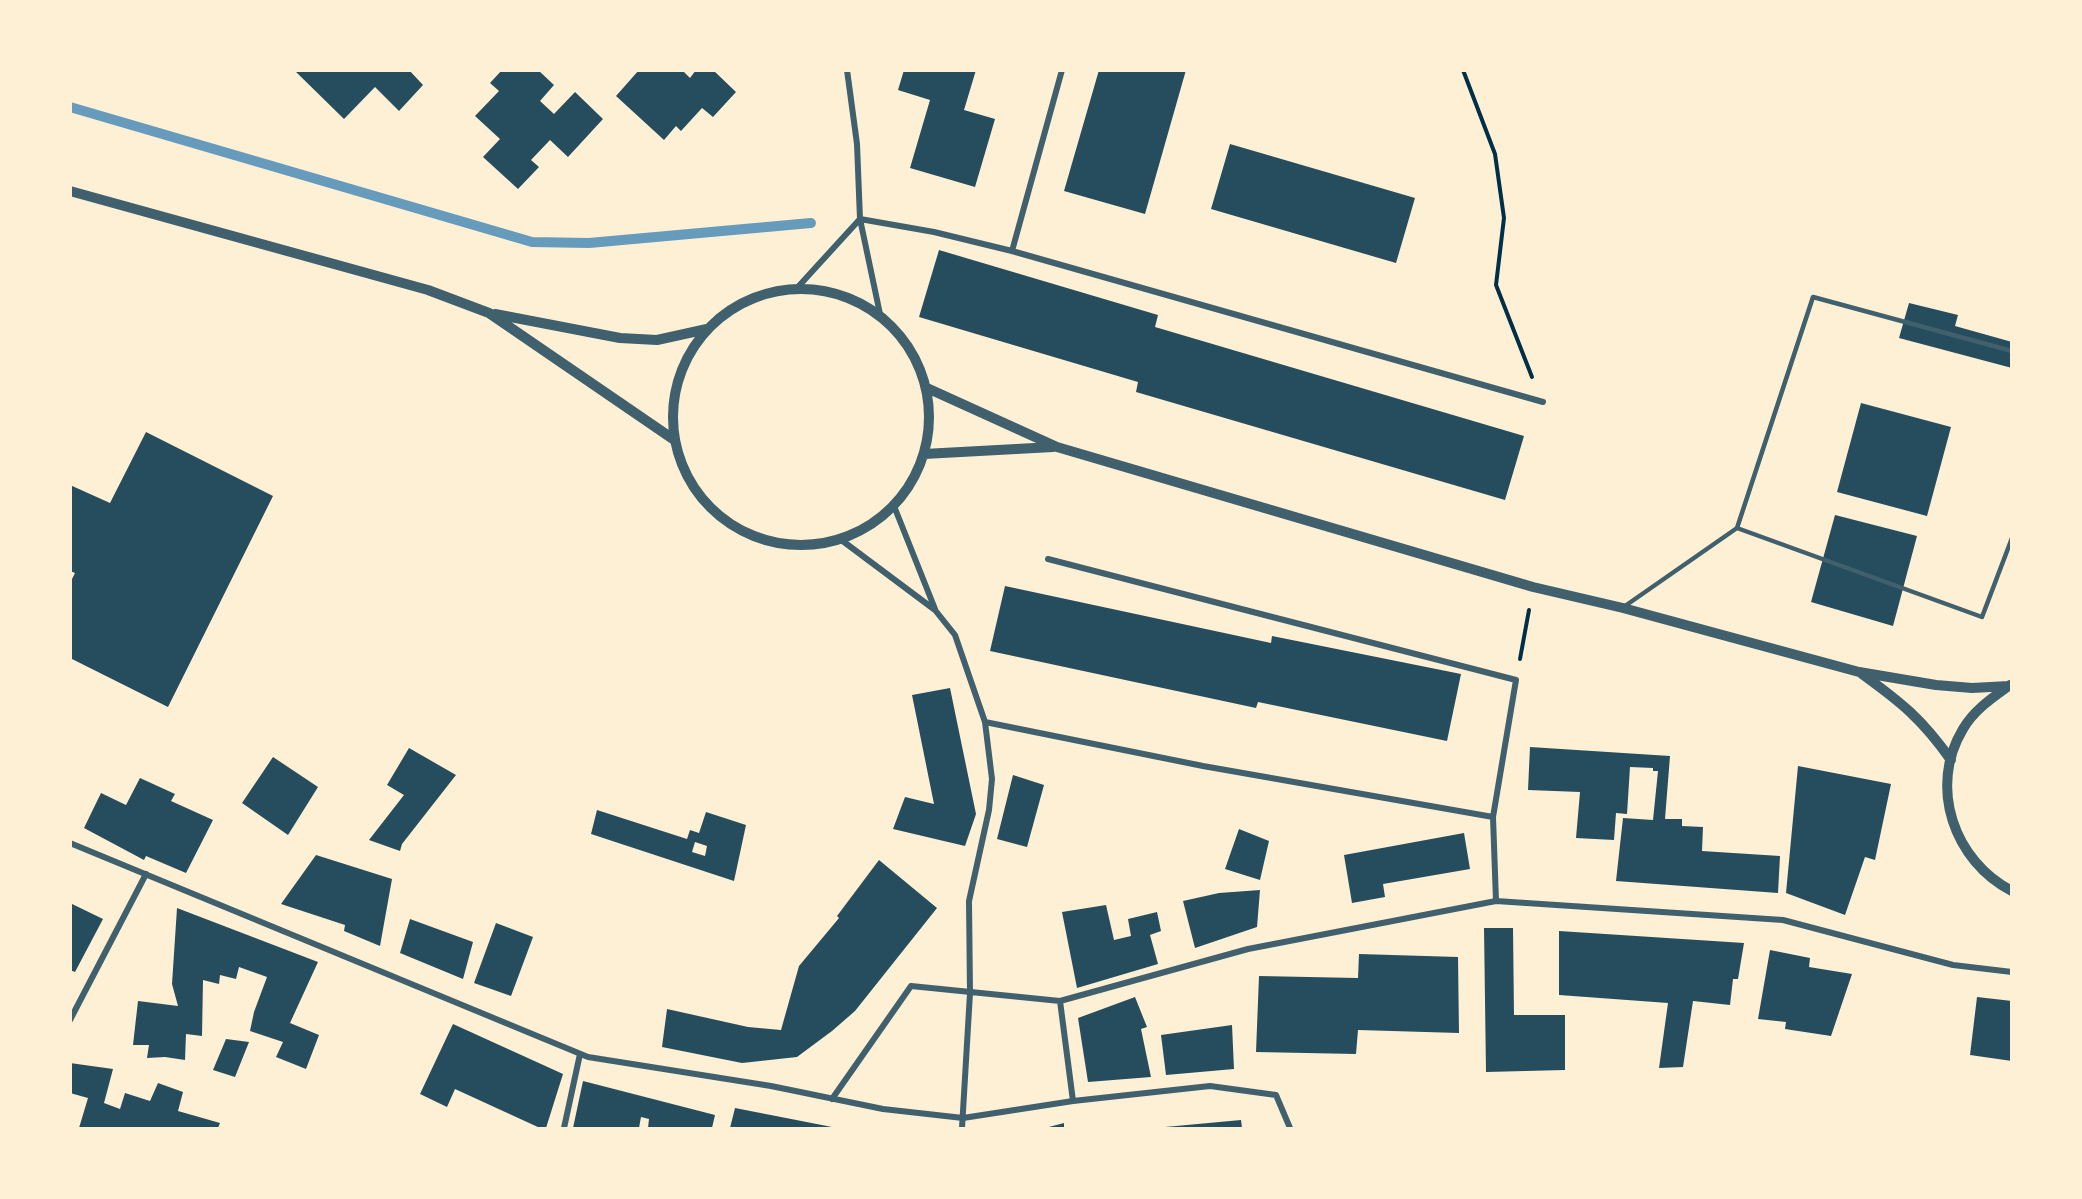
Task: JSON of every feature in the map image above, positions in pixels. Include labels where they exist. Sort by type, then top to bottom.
[{"type":"street","points":[[847,70],[858,144],[860,219],[880,314]]},
{"type":"street","points":[[1011,251],[1062,70]]},
{"type":"street","points":[[70,190],[428,290],[489,313],[620,338],[657,340],[707,329]]},
{"type":"street","points":[[860,219],[934,232],[1011,251],[1543,402]]},
{"type":"street","points":[[797,288],[860,219]]},
{"type":"street","points":[[797,288],[840,294],[880,314],[909,346],[927,388],[930,421],[924,454],[912,482],[894,506],[869,526],[840,539],[801,546],[762,539],[726,522],[698,494],[680,459],[673,439],[676,387],[688,356],[707,329],[733,307],[763,293],[797,288]]},
{"type":"street","points":[[489,313],[673,439]]},
{"type":"street","points":[[927,388],[1057,447],[1533,587],[1623,608],[1859,672],[1936,686],[1972,688],[2010,685]]},
{"type":"street","points":[[924,454],[1057,447]]},
{"type":"street","points":[[894,506],[935,610]]},
{"type":"street","points":[[840,539],[935,610],[955,635],[985,722],[992,779],[989,810],[969,901],[970,993],[962,1128]]},
{"type":"street","points":[[1047,559],[1516,680],[1493,817],[1496,901]]},
{"type":"street","points":[[1859,672],[1929,728],[1951,760]]},
{"type":"street","points":[[2010,685],[1983,704],[1963,730],[1951,760],[1947,794],[1954,828],[1970,858],[1995,882],[2012,891]]},
{"type":"street","points":[[985,722],[1203,766],[1493,817]]},
{"type":"street","points":[[70,843],[580,1054],[883,1109],[963,1118],[1073,1101],[1210,1086],[1276,1095],[1290,1128]]},
{"type":"street","points":[[70,1020],[146,874]]},
{"type":"street","points":[[832,1099],[911,986],[1060,1001],[1248,949],[1496,901],[1783,920],[1953,964],[2012,972]]},
{"type":"street","points":[[1060,1001],[1073,1101]]},
{"type":"street","points":[[564,1128],[580,1054]]},
{"type":"lane","points":[[1623,608],[1737,528],[1813,297],[2012,351]]},
{"type":"lane","points":[[1737,528],[1982,617],[2012,538]]},
{"type":"path","points":[[1463,70],[1495,154],[1504,218],[1496,285],[1543,402]]},
{"type":"path","points":[[1516,680],[1533,587]]},
{"type":"building","points":[[294,70],[409,70],[423,85],[399,111],[375,87],[344,119]]},
{"type":"building","points":[[502,70],[538,70],[554,85],[540,101],[554,114],[575,92],[603,119],[568,157],[550,140],[531,160],[539,167],[518,189],[483,157],[500,139],[475,116],[499,91],[490,83]]},
{"type":"building","points":[[639,70],[682,70],[690,78],[696,70],[713,70],[736,92],[713,117],[702,108],[681,131],[676,126],[664,140],[616,96]]},
{"type":"building","points":[[904,70],[976,70],[964,110],[995,119],[975,187],[910,168],[930,100],[898,90]]},
{"type":"building","points":[[1099,70],[1186,70],[1145,214],[1064,191]]},
{"type":"building","points":[[1230,144],[1415,198],[1396,263],[1211,209]]},
{"type":"building","points":[[939,250],[1158,315],[1155,327],[1524,436],[1505,500],[1136,392],[1138,382],[919,317]]},
{"type":"building","points":[[1909,303],[1958,315],[1955,326],[2012,342],[2012,368],[1899,338]]},
{"type":"building","points":[[1861,403],[1951,427],[1927,516],[1837,492]]},
{"type":"building","points":[[146,432],[273,496],[168,707],[70,658],[70,583],[75,573],[70,571],[70,485],[110,503]]},
{"type":"building","points":[[1835,515],[1917,536],[1893,626],[1811,602]]},
{"type":"building","points":[[1005,586],[1271,643],[1272,636],[1461,674],[1447,741],[1258,702],[1256,708],[990,651]]},
{"type":"building","points":[[950,688],[976,814],[965,846],[893,829],[905,797],[934,804],[912,695]]},
{"type":"building","points":[[1530,747],[1670,756],[1665,819],[1682,819],[1682,826],[1703,827],[1702,851],[1780,856],[1778,893],[1616,881],[1623,818],[1653,820],[1658,771],[1653,771],[1653,768],[1630,767],[1627,814],[1616,813],[1614,840],[1576,838],[1580,792],[1528,790]]},
{"type":"building","points":[[409,748],[456,775],[402,844],[400,851],[369,840],[404,795],[387,785]]},
{"type":"building","points":[[273,757],[318,787],[288,835],[242,803]]},
{"type":"building","points":[[1798,766],[1891,784],[1875,860],[1865,857],[1845,915],[1786,893]]},
{"type":"building","points":[[1013,775],[1044,785],[1027,847],[997,839]]},
{"type":"building","points":[[140,778],[175,794],[171,801],[213,820],[186,873],[146,856],[144,860],[84,828],[101,793],[126,805]]},
{"type":"building","points":[[597,810],[687,839],[690,830],[699,833],[706,812],[746,825],[734,881],[591,834]],"holes":[[[695,842],[707,846],[705,856],[692,852]]]},
{"type":"building","points":[[1239,829],[1269,841],[1260,880],[1225,869]]},
{"type":"building","points":[[1464,833],[1470,869],[1383,884],[1385,897],[1352,903],[1344,855]]},
{"type":"building","points":[[316,855],[392,879],[380,946],[344,931],[345,925],[281,904]]},
{"type":"building","points":[[879,860],[937,908],[855,1011],[832,1031],[797,1057],[742,1063],[662,1047],[667,1009],[748,1027],[781,1030],[799,966],[839,918],[837,916]]},
{"type":"building","points":[[1260,890],[1257,927],[1195,948],[1183,901],[1219,893]]},
{"type":"building","points":[[70,903],[103,919],[75,972],[70,970]]},
{"type":"building","points":[[1106,905],[1114,940],[1131,936],[1128,919],[1157,912],[1161,931],[1150,935],[1158,964],[1077,988],[1062,912]]},
{"type":"building","points":[[177,908],[318,962],[290,1023],[319,1035],[306,1069],[276,1057],[283,1042],[250,1031],[254,1012],[267,977],[239,967],[236,979],[220,975],[219,984],[203,980],[202,1036],[186,1034],[185,1060],[165,1057],[147,1058],[149,1045],[133,1045],[138,1001],[178,1006],[172,984]]},
{"type":"building","points":[[410,919],[473,942],[463,979],[400,953]]},
{"type":"building","points":[[496,923],[533,937],[511,996],[474,983]]},
{"type":"building","points":[[1484,928],[1513,928],[1514,1015],[1565,1015],[1565,1070],[1486,1072]]},
{"type":"building","points":[[1559,931],[1744,943],[1738,979],[1733,979],[1730,1005],[1693,1001],[1683,1067],[1659,1068],[1668,1003],[1559,995]]},
{"type":"building","points":[[1770,950],[1810,958],[1809,967],[1852,974],[1831,1036],[1785,1029],[1786,1022],[1758,1019]]},
{"type":"building","points":[[1359,954],[1458,957],[1459,1033],[1358,1030],[1356,1054],[1256,1052],[1259,976],[1358,978]]},
{"type":"building","points":[[1135,997],[1147,1027],[1141,1029],[1151,1077],[1088,1082],[1078,1018]]},
{"type":"building","points":[[1977,997],[2012,1001],[2012,1061],[1970,1055]]},
{"type":"building","points":[[453,1024],[563,1074],[546,1128],[540,1128],[455,1089],[447,1107],[420,1094]]},
{"type":"building","points":[[1232,1025],[1234,1069],[1166,1075],[1161,1035]]},
{"type":"building","points":[[226,1039],[249,1042],[235,1077],[213,1070]]},
{"type":"building","points":[[70,1063],[113,1069],[104,1103],[120,1109],[125,1093],[150,1101],[158,1083],[183,1092],[178,1111],[220,1123],[218,1128],[79,1128],[88,1098],[70,1093]]},
{"type":"building","points":[[583,1081],[715,1115],[712,1128],[648,1128],[649,1119],[641,1117],[639,1128],[573,1128]]},
{"type":"building","points":[[735,1108],[832,1127],[832,1128],[730,1128]]},
{"type":"building","points":[[1241,1120],[1242,1128],[1165,1127]]},
{"type":"building","points":[[1064,1123],[1064,1128],[1045,1128]]},
{"type":"waterway","points":[[70,107],[532,242],[589,243],[811,223]]}]
